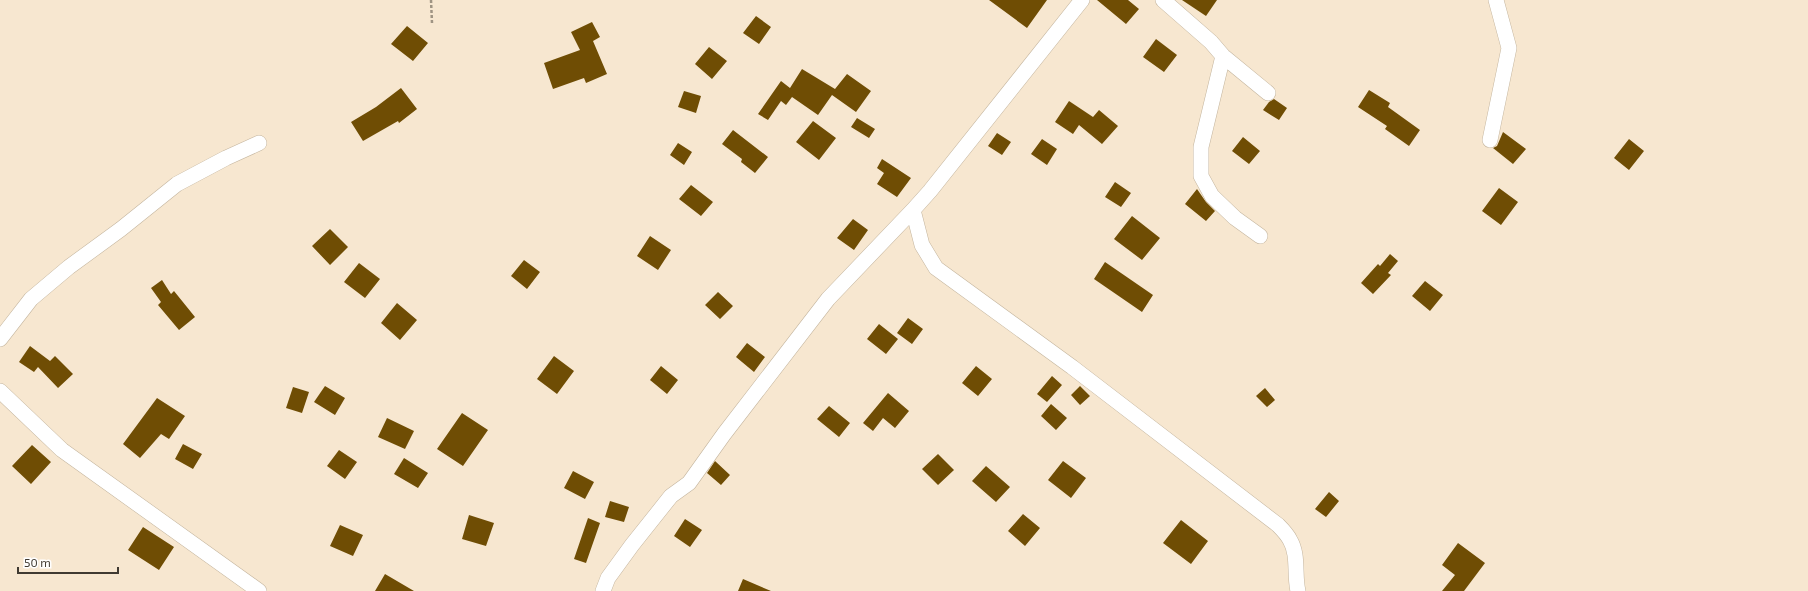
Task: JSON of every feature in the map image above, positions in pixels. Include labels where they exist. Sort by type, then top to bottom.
[{"type":"street","points":[[603,591],[608,578],[632,545],[671,496],[689,482],[733,422],[828,299],[930,191],[1082,0]]},
{"type":"street","points":[[1164,0],[1211,42],[1223,56],[1268,93]]},
{"type":"street","points":[[1490,140],[1510,48],[1496,0]]},
{"type":"street","points":[[1223,56],[1201,147],[1202,176],[1212,196],[1235,218],[1260,236]]},
{"type":"street","points":[[0,339],[31,299],[69,267],[121,229],[177,184],[226,158],[259,143]]},
{"type":"street","points":[[913,210],[922,245],[936,268],[1078,372],[1278,525],[1290,540],[1295,555],[1295,578],[1298,591]]},
{"type":"street","points":[[0,392],[62,450],[259,591]]},
{"type":"path","points":[[431,0],[432,23]]},
{"type":"building","points":[[989,0],[1047,0],[1027,28]]},
{"type":"building","points":[[1097,0],[1128,0],[1139,9],[1126,24]]},
{"type":"building","points":[[1182,0],[1217,0],[1206,16]]},
{"type":"building","points":[[756,16],[771,27],[759,44],[743,33]]},
{"type":"building","points":[[592,22],[600,37],[593,41],[607,74],[586,83],[584,78],[553,89],[544,63],[580,50],[571,32]]},
{"type":"building","points":[[407,26],[428,43],[413,61],[391,44]]},
{"type":"building","points":[[1156,39],[1177,55],[1164,72],[1143,57]]},
{"type":"building","points":[[709,47],[727,61],[712,79],[695,64]]},
{"type":"building","points":[[802,69],[835,89],[847,74],[871,91],[856,112],[832,95],[818,115],[792,97],[786,105],[781,101],[768,120],[758,114],[781,81],[790,88]]},
{"type":"building","points":[[401,88],[417,109],[399,123],[398,121],[363,141],[351,122],[376,107]]},
{"type":"building","points":[[1369,90],[1390,103],[1388,107],[1420,130],[1409,146],[1385,129],[1387,126],[1358,107]]},
{"type":"building","points":[[684,91],[701,96],[696,113],[678,107]]},
{"type":"building","points":[[1274,99],[1287,108],[1279,120],[1263,110],[1269,102]]},
{"type":"building","points":[[1069,101],[1093,117],[1099,110],[1118,126],[1102,144],[1079,125],[1073,134],[1055,122]]},
{"type":"building","points":[[857,118],[875,129],[869,138],[851,127]]},
{"type":"building","points":[[813,121],[836,138],[819,160],[796,142]]},
{"type":"building","points":[[733,130],[768,157],[755,173],[741,162],[742,159],[722,144]]},
{"type":"building","points":[[1503,132],[1526,149],[1513,164],[1493,148],[1497,146]]},
{"type":"building","points":[[997,133],[1011,142],[1002,155],[988,146]]},
{"type":"building","points":[[1243,137],[1260,151],[1249,164],[1232,151]]},
{"type":"building","points":[[1042,139],[1057,149],[1047,165],[1031,154]]},
{"type":"building","points":[[1629,139],[1644,151],[1629,170],[1614,158]]},
{"type":"building","points":[[678,143],[692,152],[684,165],[670,155]]},
{"type":"building","points":[[882,159],[911,178],[897,197],[877,184],[884,173],[877,168]]},
{"type":"building","points":[[1115,182],[1131,193],[1121,207],[1105,197]]},
{"type":"building","points":[[691,185],[713,202],[701,216],[679,199]]},
{"type":"building","points":[[1499,188],[1518,202],[1501,225],[1482,211]]},
{"type":"building","points":[[1197,189],[1206,202],[1215,211],[1206,221],[1185,204]]},
{"type":"building","points":[[1132,216],[1160,238],[1142,260],[1114,239]]},
{"type":"building","points":[[853,219],[868,230],[854,250],[837,238]]},
{"type":"building","points":[[330,229],[348,247],[330,265],[312,246]]},
{"type":"building","points":[[650,236],[671,250],[658,270],[637,256]]},
{"type":"building","points":[[1390,254],[1398,261],[1388,273],[1391,275],[1373,294],[1361,283],[1378,264],[1380,266]]},
{"type":"building","points":[[524,260],[540,272],[527,289],[511,276]]},
{"type":"building","points":[[1105,262],[1153,295],[1142,312],[1094,279]]},
{"type":"building","points":[[359,263],[380,279],[365,298],[344,282]]},
{"type":"building","points":[[162,280],[171,294],[174,291],[195,317],[179,330],[158,305],[161,302],[151,288]]},
{"type":"building","points":[[1425,281],[1443,295],[1430,311],[1412,296]]},
{"type":"building","points":[[718,292],[733,306],[720,319],[705,305]]},
{"type":"building","points":[[397,303],[417,320],[400,340],[381,323]]},
{"type":"building","points":[[908,318],[923,329],[912,344],[897,333]]},
{"type":"building","points":[[879,324],[898,339],[886,354],[867,339]]},
{"type":"building","points":[[747,343],[765,357],[754,372],[736,357]]},
{"type":"building","points":[[30,346],[50,361],[55,356],[73,374],[58,388],[38,367],[34,372],[19,362]]},
{"type":"building","points":[[554,356],[574,371],[557,394],[537,379]]},
{"type":"building","points":[[661,366],[678,380],[667,394],[650,380]]},
{"type":"building","points":[[976,366],[992,379],[978,396],[962,383]]},
{"type":"building","points":[[1052,376],[1062,385],[1047,402],[1037,394]]},
{"type":"building","points":[[325,386],[345,398],[335,415],[314,402]]},
{"type":"building","points":[[1080,386],[1090,396],[1080,405],[1071,395]]},
{"type":"building","points":[[293,387],[309,392],[302,413],[286,408]]},
{"type":"building","points":[[1265,388],[1275,400],[1267,407],[1256,396]]},
{"type":"building","points":[[888,393],[909,411],[895,428],[883,418],[873,431],[863,423]]},
{"type":"building","points":[[157,398],[185,416],[169,439],[161,434],[140,458],[123,444]]},
{"type":"building","points":[[1051,404],[1067,418],[1056,430],[1041,416]]},
{"type":"building","points":[[829,406],[850,423],[839,437],[817,419]]},
{"type":"building","points":[[462,413],[488,430],[463,466],[437,449]]},
{"type":"building","points":[[387,418],[414,431],[405,449],[378,437]]},
{"type":"building","points":[[183,444],[202,454],[193,469],[175,459]]},
{"type":"building","points":[[32,445],[51,462],[31,484],[12,466]]},
{"type":"building","points":[[339,450],[357,462],[345,479],[327,466]]},
{"type":"building","points":[[938,454],[954,470],[938,485],[922,469]]},
{"type":"building","points":[[404,458],[428,473],[418,488],[394,474]]},
{"type":"building","points":[[715,461],[730,475],[721,485],[707,473]]},
{"type":"building","points":[[1063,461],[1086,478],[1071,498],[1048,480]]},
{"type":"building","points":[[986,466],[1010,487],[996,502],[972,481]]},
{"type":"building","points":[[573,471],[594,482],[585,499],[564,488]]},
{"type":"building","points":[[1329,492],[1339,501],[1326,517],[1315,509]]},
{"type":"building","points":[[610,501],[629,507],[624,522],[605,517]]},
{"type":"building","points":[[1023,514],[1040,528],[1025,546],[1008,531]]},
{"type":"building","points":[[469,515],[494,523],[486,546],[462,539]]},
{"type":"building","points":[[588,518],[600,523],[586,563],[574,559]]},
{"type":"building","points":[[685,519],[702,530],[690,547],[674,536]]},
{"type":"building","points":[[1181,520],[1208,541],[1191,564],[1163,543]]},
{"type":"building","points":[[340,525],[363,535],[353,556],[330,546]]},
{"type":"building","points":[[143,527],[174,547],[159,570],[128,550]]},
{"type":"building","points":[[1458,543],[1485,563],[1464,591],[1442,591],[1455,575],[1442,565]]},
{"type":"building","points":[[385,574],[414,591],[375,591]]},
{"type":"building","points":[[743,579],[771,591],[738,591]]}]
